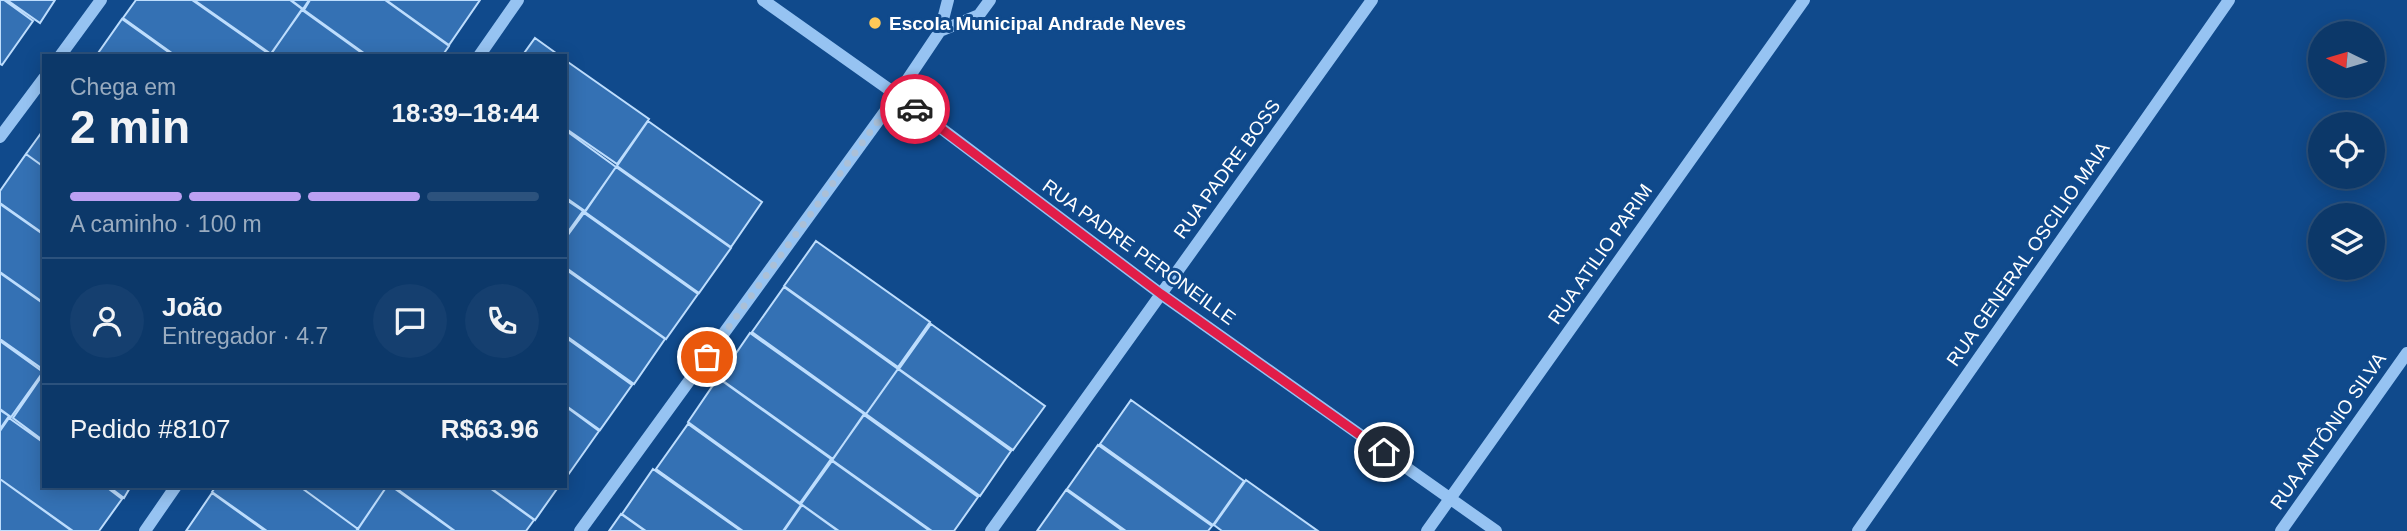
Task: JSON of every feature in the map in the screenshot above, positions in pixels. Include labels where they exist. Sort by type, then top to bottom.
[{"type":"street","points":[[61,54],[101,0]]},
{"type":"street","points":[[480,54],[518,0]]},
{"type":"street","name":"RUA PADRE PERONEILLE","points":[[763,0],[897,95],[1161,294],[1496,531]]},
{"type":"street","points":[[580,531],[897,95],[940,31],[948,0]]},
{"type":"street","points":[[940,31],[979,15],[990,0]]},
{"type":"street","name":"RUA PADRE BOSS","points":[[991,531],[1372,0]]},
{"type":"street","name":"RUA ATILIO PARIM","points":[[1427,531],[1804,0]]},
{"type":"street","name":"RUA GENERAL OSCILIO MAIA","points":[[1858,531],[2229,0]]},
{"type":"street","points":[[0,137],[42,81]]},
{"type":"street","name":"RUA ANTÔNIO SILVA","points":[[2280,531],[2407,353]]},
{"type":"street","points":[[145,531],[175,488]]},
{"type":"building","points":[[0,0],[4,0],[33,21],[2,65],[0,64]]},
{"type":"building","points":[[7,0],[55,0],[40,23]]},
{"type":"building","points":[[136,0],[192,0],[269,54],[173,54],[123,18]]},
{"type":"building","points":[[194,0],[290,0],[302,9],[271,54]]},
{"type":"building","points":[[291,0],[309,0],[303,9]]},
{"type":"building","points":[[310,0],[385,0],[449,46],[443,54],[365,54],[304,10]]},
{"type":"building","points":[[386,0],[480,0],[449,45]]},
{"type":"building","points":[[302,10],[363,54],[271,54]]},
{"type":"building","points":[[122,19],[171,54],[97,54]]},
{"type":"building","points":[[535,38],[557,54],[523,54]]},
{"type":"building","points":[[567,61],[649,119],[617,164],[567,129]]},
{"type":"building","points":[[648,121],[762,202],[731,247],[617,166]]},
{"type":"building","points":[[567,131],[616,167],[585,211],[567,198]]},
{"type":"building","points":[[42,132],[42,166],[26,154]]},
{"type":"building","points":[[26,154],[42,166],[42,233],[0,203],[0,191]]},
{"type":"building","points":[[616,167],[731,248],[699,293],[585,212]]},
{"type":"building","points":[[567,200],[583,211],[567,233]]},
{"type":"building","points":[[0,204],[42,234],[42,302],[0,272]]},
{"type":"building","points":[[584,213],[698,294],[666,339],[567,268],[567,236]]},
{"type":"building","points":[[816,241],[930,322],[898,367],[784,286]]},
{"type":"building","points":[[567,270],[665,339],[634,384],[567,336]]},
{"type":"building","points":[[0,273],[42,303],[42,369],[0,339]]},
{"type":"building","points":[[784,287],[898,369],[866,414],[752,332]]},
{"type":"building","points":[[931,324],[1045,406],[1013,450],[899,369]]},
{"type":"building","points":[[750,333],[864,414],[833,459],[719,378]]},
{"type":"building","points":[[567,338],[632,385],[600,430],[567,406]]},
{"type":"building","points":[[0,341],[42,373],[11,417],[0,409]]},
{"type":"building","points":[[898,369],[1011,451],[980,496],[866,414]]},
{"type":"building","points":[[42,376],[42,440],[13,418]]},
{"type":"building","points":[[718,378],[831,459],[800,503],[688,422]]},
{"type":"building","points":[[1131,400],[1244,481],[1213,525],[1100,444]]},
{"type":"building","points":[[567,407],[599,431],[567,474]]},
{"type":"building","points":[[0,410],[9,416],[0,429]]},
{"type":"building","points":[[864,415],[978,497],[954,531],[932,531],[832,460]]},
{"type":"building","points":[[9,418],[42,442],[42,488],[108,488],[122,499],[99,531],[72,531],[0,479],[0,431]]},
{"type":"building","points":[[688,424],[801,505],[783,531],[743,531],[656,469]]},
{"type":"building","points":[[1098,445],[1212,526],[1208,531],[1126,531],[1067,489]]},
{"type":"building","points":[[832,461],[930,531],[839,531],[801,504]]},
{"type":"building","points":[[653,469],[741,531],[646,531],[622,514]]},
{"type":"building","points":[[0,479],[73,531],[0,531]]},
{"type":"building","points":[[1246,480],[1318,531],[1222,531],[1214,525]]},
{"type":"building","points":[[111,488],[130,488],[124,498]]},
{"type":"building","points":[[215,488],[302,488],[358,529],[267,531],[212,492]]},
{"type":"building","points":[[302,488],[386,488],[358,529]]},
{"type":"building","points":[[386,488],[394,488],[454,531],[359,531],[357,530]]},
{"type":"building","points":[[396,488],[490,488],[534,520],[526,531],[455,531]]},
{"type":"building","points":[[491,488],[558,488],[535,520]]},
{"type":"building","points":[[1066,490],[1123,531],[1037,531]]},
{"type":"building","points":[[212,493],[265,531],[186,531]]},
{"type":"building","points":[[802,505],[838,531],[784,531]]},
{"type":"building","points":[[621,514],[645,531],[609,531]]},
{"type":"way so far","points":[[707,357],[897,95],[915,109]]},
{"type":"place","name":"Escola Municipal Andrade Neves","points":[[875,23]]},
{"type":"route","points":[[915,109],[1161,294],[1384,452]]}]
